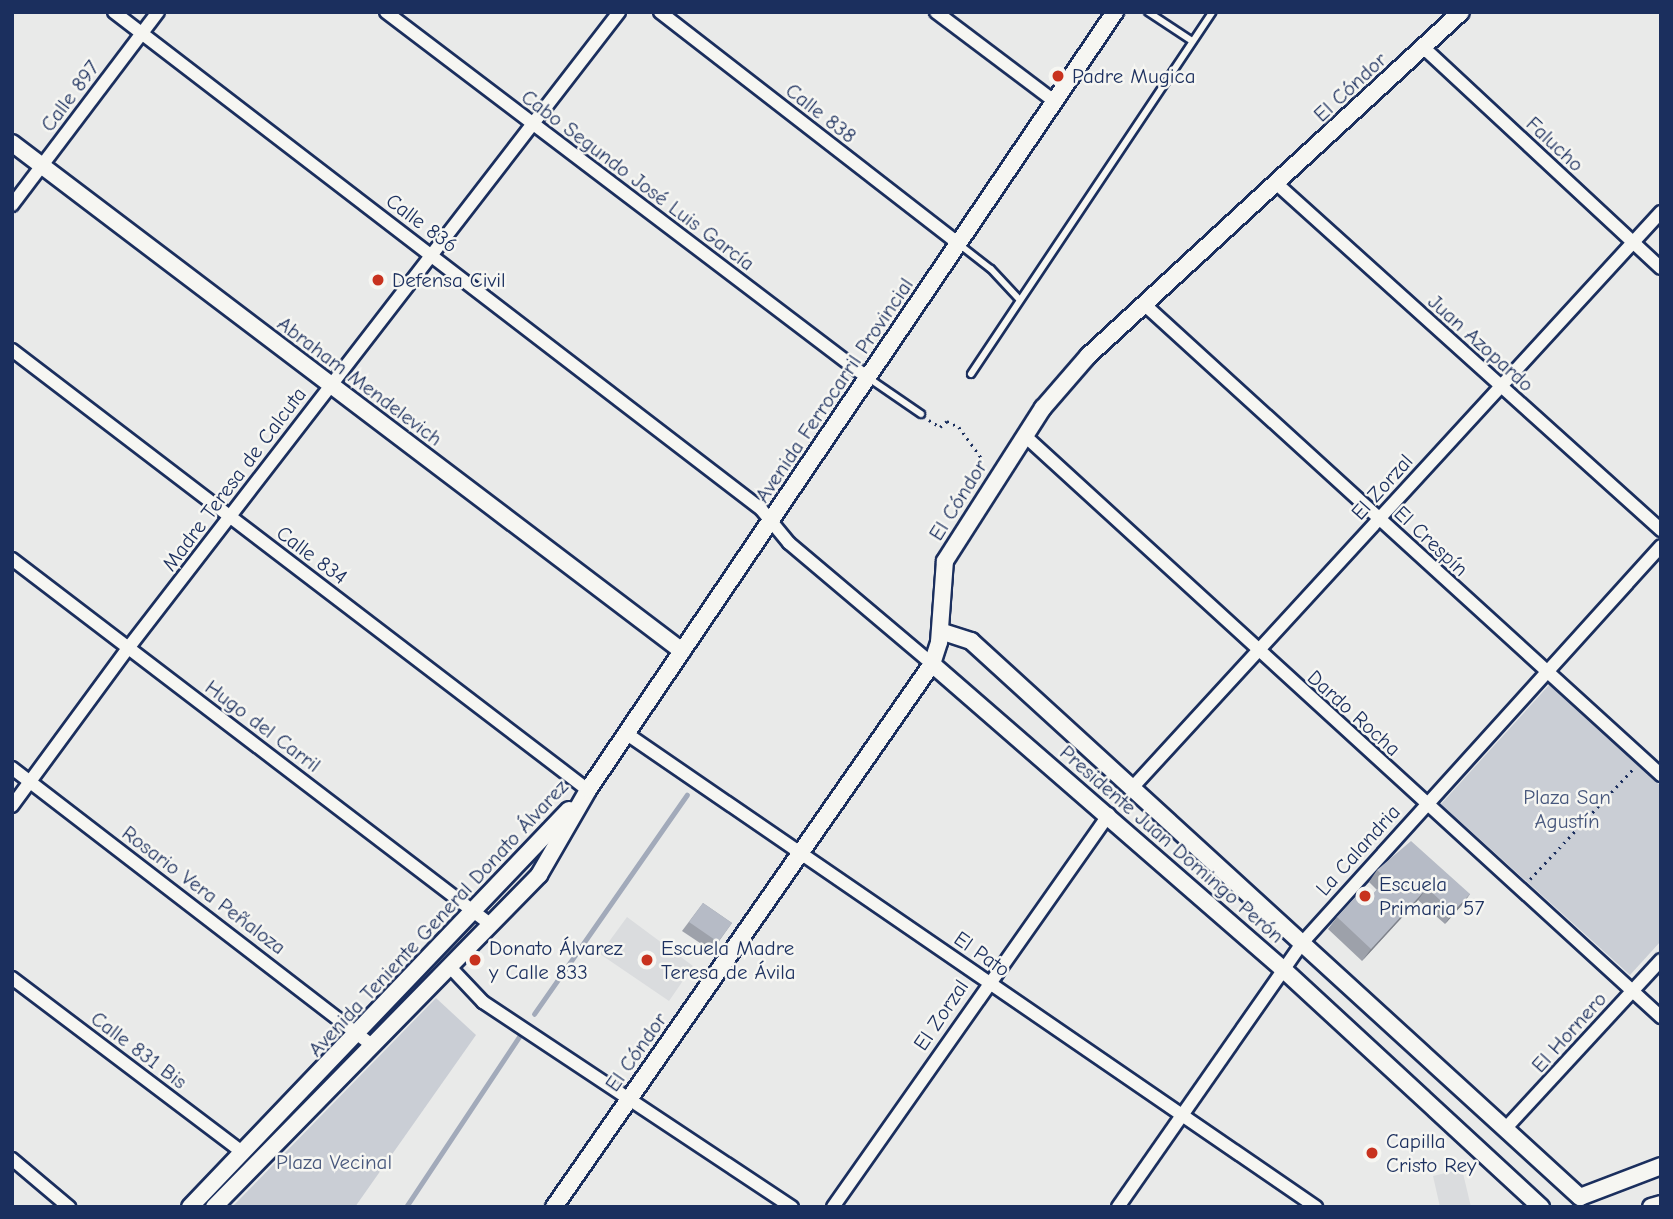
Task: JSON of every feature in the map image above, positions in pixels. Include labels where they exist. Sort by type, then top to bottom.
[{"type":"main road","name":"Avenida Ferrocarril Provincial","points":[[588,790],[1115,12]]},
{"type":"main road","name":"El Cóndor","points":[[555,1207],[932,664],[940,631],[945,561],[1024,435],[1088,356],[1461,12]]},
{"type":"main road","name":"Abraham Mendelevich","points":[[12,143],[682,651]]},
{"type":"main road","name":"Presidente Juan Domingo Perón","points":[[940,631],[971,640],[1506,1129],[1578,1202]]},
{"type":"main road","name":"Presidente Juan Domingo Perón","points":[[932,664],[1108,814],[1284,970],[1541,1207]]},
{"type":"main road","name":"Avenida Teniente General Donato Álvarez","points":[[214,1207],[588,790]]},
{"type":"main road","name":"Avenida Teniente General Donato Álvarez","points":[[190,1207],[243,1152],[365,1039],[449,966],[490,924],[546,865],[588,790]]},
{"type":"main road","points":[[1578,1202],[1661,1166]]},
{"type":"main road","points":[[1651,1207],[1661,1204]]},
{"type":"street","name":"Calle 836","points":[[114,12],[435,256],[770,520]]},
{"type":"street","name":"Calle 897","points":[[12,205],[158,12]]},
{"type":"street","name":"Cabo Segundo José Luis García","points":[[386,12],[868,378]]},
{"type":"street","name":"Madre Teresa de Calcuta","points":[[12,806],[330,384],[435,256],[619,12]]},
{"type":"street","name":"Calle 838","points":[[660,12],[959,244]]},
{"type":"street","points":[[936,12],[1054,101]]},
{"type":"street","name":"Falucho","points":[[1424,48],[1661,268]]},
{"type":"street","name":"Juan Azopardo","points":[[1277,184],[1661,530]]},
{"type":"street","name":"El Zorzal","points":[[1132,788],[1661,212]]},
{"type":"street","name":"El Crespín","points":[[1145,305],[1661,775]]},
{"type":"street","name":"Calle 834","points":[[12,350],[588,790]]},
{"type":"street","name":"Dardo Rocha","points":[[1024,435],[1258,652],[1661,1017]]},
{"type":"street","name":"Presidente Juan Domingo Perón","points":[[770,520],[789,543],[932,664]]},
{"type":"street","name":"La Calandria","points":[[1118,1207],[1302,943],[1661,546]]},
{"type":"street","name":"Hugo del Carril","points":[[12,559],[490,924]]},
{"type":"street","name":"El Pato","points":[[627,734],[1316,1207]]},
{"type":"street","name":"Rosario Vera Peñaloza","points":[[12,768],[365,1039]]},
{"type":"street","name":"El Zorzal","points":[[833,1207],[987,981],[1108,814]]},
{"type":"street","name":"El Hornero","points":[[1506,1129],[1661,960]]},
{"type":"street","points":[[449,966],[483,1002],[792,1207]]},
{"type":"street","name":"Calle 831 Bis","points":[[12,978],[243,1152]]},
{"type":"street","points":[[12,1159],[69,1207]]},
{"type":"lane","points":[[1148,12],[1192,41]]},
{"type":"lane","points":[[971,374],[1212,12]]},
{"type":"lane","points":[[959,244],[991,269],[1019,299]]},
{"type":"lane","points":[[868,378],[921,414]]},
{"type":"path","points":[[921,414],[940,427],[947,421],[959,427],[983,460]]},
{"type":"path","points":[[1520,889],[1643,759]]},
{"type":"shaded area","name":"Escuela Madre Teresa de Ávila","points":[[627,917],[693,966],[669,1001],[600,954]]},
{"type":"shaded area","points":[[1462,1169],[1471,1207],[1440,1207],[1433,1176]]},
{"type":"green space","name":"Plaza San Agustín","points":[[1550,684],[1661,786],[1661,941],[1630,975],[1441,804]]},
{"type":"green space","name":"Plaza Vecinal","points":[[436,998],[476,1035],[355,1207],[232,1207]]},
{"type":"building","points":[[1411,841],[1470,894],[1453,912],[1427,888],[1371,949],[1337,917],[1361,891],[1369,898],[1387,879],[1377,870]]},
{"type":"building","points":[[703,903],[732,923],[718,942],[689,922]]},
{"type":"waterway","points":[[534,1014],[687,795]]},
{"type":"waterway","points":[[406,1207],[521,1034]]},
{"type":"place","name":"Padre Mugica","points":[[1058,76]]},
{"type":"place","name":"Defensa Civil","points":[[378,280]]},
{"type":"place","name":"Escuela Primaria 57","points":[[1365,896]]},
{"type":"place","name":"Donato Álvarez y Calle 833","points":[[475,960]]},
{"type":"place","name":"Escuela Madre Teresa de Ávila","points":[[647,960]]},
{"type":"place","name":"Capilla Cristo Rey","points":[[1372,1153]]}]
